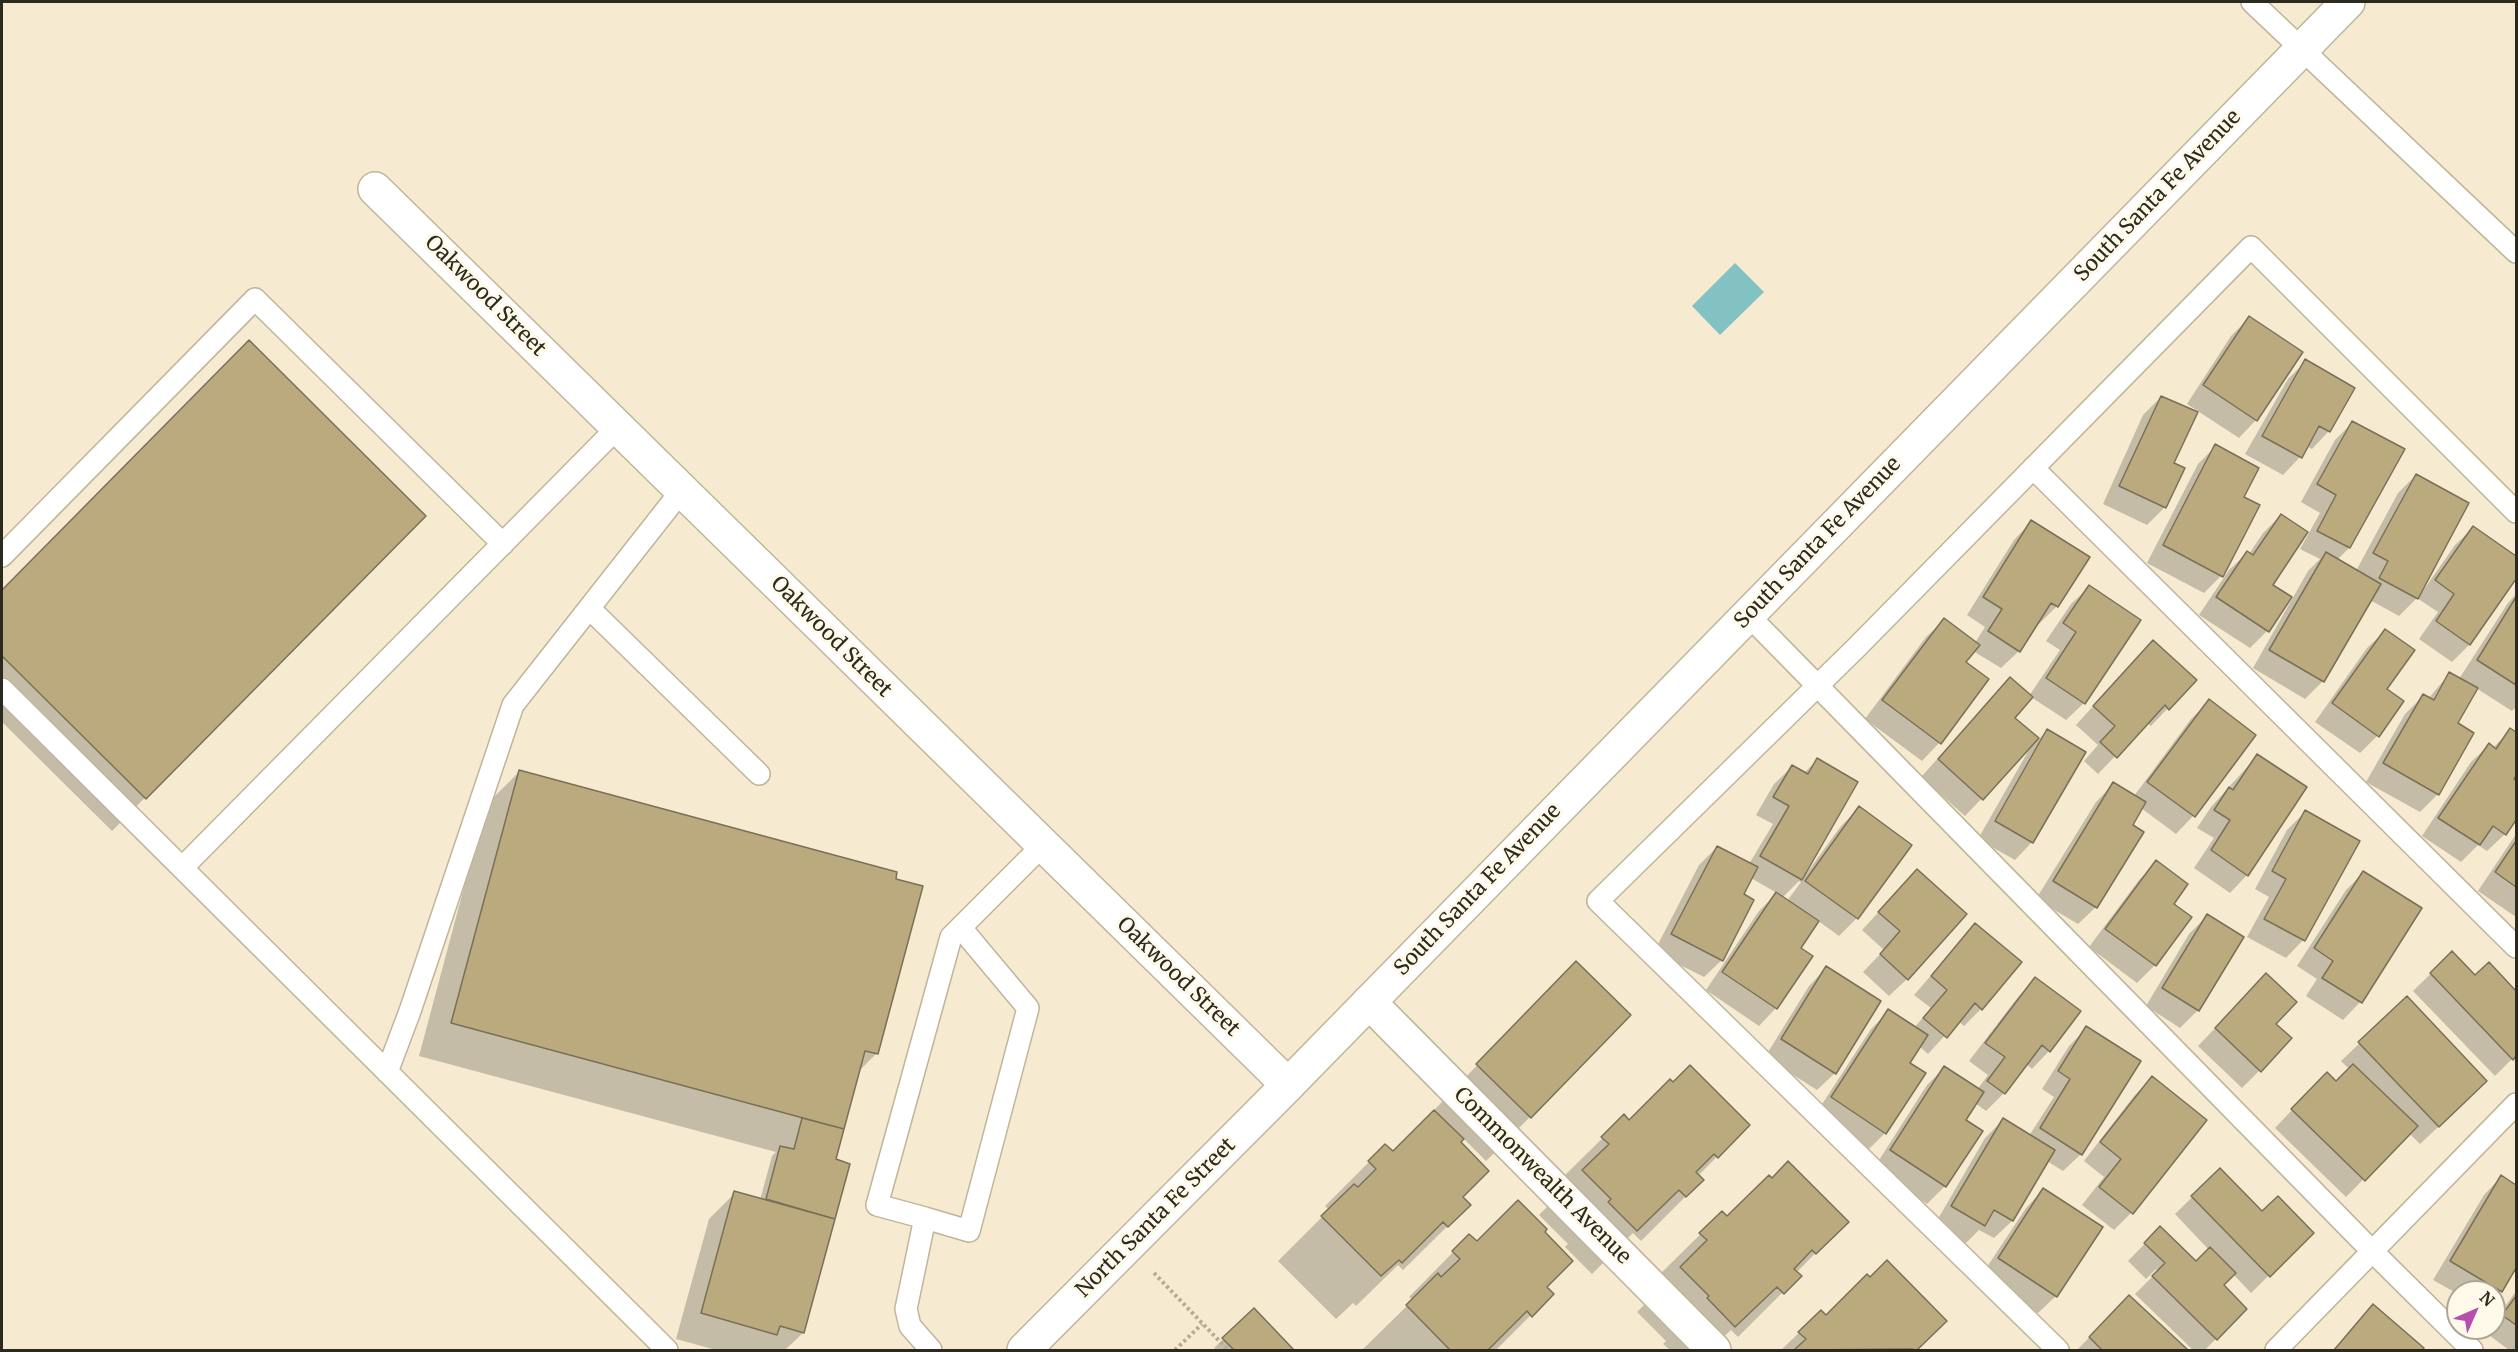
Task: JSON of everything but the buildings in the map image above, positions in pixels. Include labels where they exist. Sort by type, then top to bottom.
[{"type":"street","name":"South Santa Fe Avenue","points":[[1288,1085],[2348,2]]},
{"type":"street","name":"Oakwood Street","points":[[375,189],[1288,1085]]},
{"type":"street","name":"Commonwealth Avenue","points":[[1370,1002],[1714,1350]]},
{"type":"street","name":"North Santa Fe Street","points":[[1024,1350],[1288,1085]]},
{"type":"lane","points":[[2252,2],[2517,252]]},
{"type":"lane","points":[[2058,1350],[1598,901],[1819,686],[2251,247],[2517,512]]},
{"type":"lane","points":[[2,556],[255,299],[503,544]]},
{"type":"lane","points":[[182,868],[618,427]]},
{"type":"lane","points":[[2033,468],[2517,947]]},
{"type":"lane","points":[[387,1072],[410,1011],[513,705],[682,490]]},
{"type":"lane","points":[[590,609],[759,774]]},
{"type":"lane","points":[[1748,615],[2472,1350]]},
{"type":"lane","points":[[2,689],[667,1350]]},
{"type":"lane","points":[[961,928],[1028,1008],[969,1231],[877,1205],[951,937],[1043,845]]},
{"type":"lane","points":[[2276,1350],[2517,1104]]},
{"type":"lane","points":[[925,1218],[906,1309],[909,1326],[931,1350]]},
{"type":"path","points":[[1128,1245],[1228,1350]]},
{"type":"path","points":[[1175,1350],[1202,1323]]},
{"type":"water","points":[[1735,263],[1764,292],[1720,335],[1692,306]]}]
